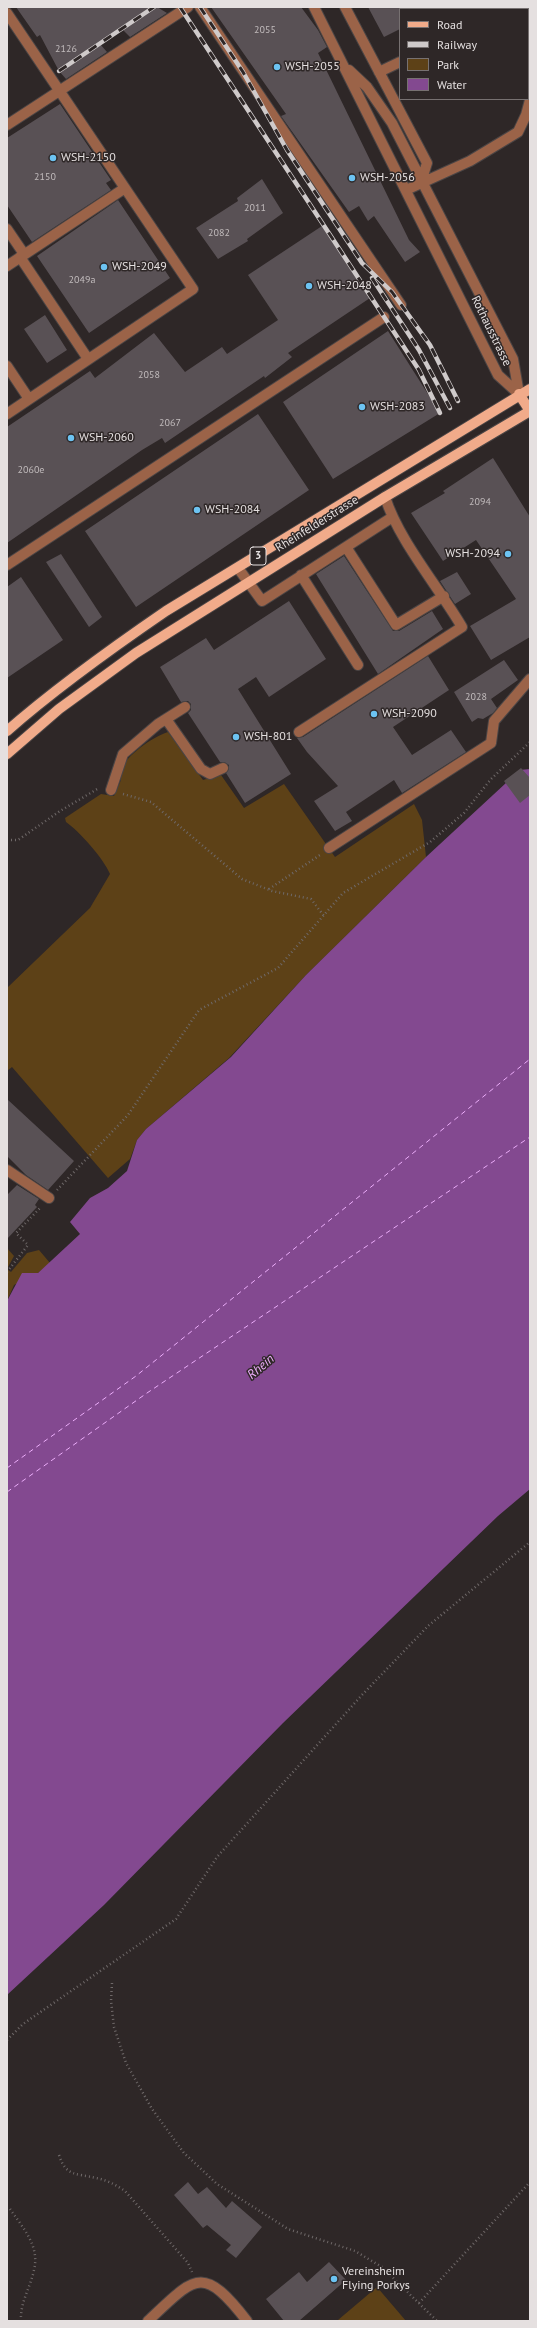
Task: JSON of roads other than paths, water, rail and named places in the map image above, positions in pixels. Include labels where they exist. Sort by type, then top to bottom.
[{"type":"main road","name":"Rheinfelderstrasse","points":[[7,731],[31,710],[110,649],[166,611],[530,389]]},
{"type":"main road","points":[[520,394],[530,411]]},
{"type":"main road","name":"Rheinfelderstrasse","points":[[7,754],[59,709],[136,653],[248,582],[530,411]]},
{"type":"street","points":[[7,125],[188,7]]},
{"type":"street","points":[[200,7],[401,305]]},
{"type":"street","name":"Rothausstrasse","points":[[314,7],[344,64],[498,375],[520,394]]},
{"type":"street","points":[[345,7],[427,162],[421,182]]},
{"type":"street","points":[[7,13],[193,289],[7,414]]},
{"type":"street","points":[[379,72],[399,62]]},
{"type":"street","name":"Rothausstrasse","points":[[344,64],[367,87],[392,123],[421,182],[513,358],[520,394]]},
{"type":"street","points":[[406,190],[470,161],[518,132],[530,100]]},
{"type":"street","points":[[7,266],[125,188]]},
{"type":"street","points":[[7,229],[22,256],[88,359]]},
{"type":"street","points":[[7,565],[384,317]]},
{"type":"street","points":[[7,366],[29,399]]},
{"type":"street","points":[[298,732],[462,627],[444,596],[392,518],[385,498]]},
{"type":"street","points":[[238,568],[262,601],[392,518]]},
{"type":"street","points":[[346,547],[396,625],[444,596]]},
{"type":"street","points":[[301,575],[358,665]]},
{"type":"street","points":[[329,848],[490,743],[494,720],[530,679]]},
{"type":"street","points":[[111,790],[123,754],[166,719],[185,707]]},
{"type":"street","points":[[166,719],[201,769],[210,774],[223,768]]},
{"type":"street","points":[[7,1170],[49,1198]]},
{"type":"street","points":[[148,2321],[186,2286],[196,2282],[206,2283],[223,2292],[247,2321]]},
{"type":"water","name":"Rhein","points":[[530,769],[530,1489],[498,1516],[283,1723],[104,1905],[7,1995],[7,1301],[22,1273],[38,1273],[80,1234],[70,1222],[90,1198],[108,1188],[127,1171],[137,1140],[146,1129],[231,1057],[306,975],[426,857],[520,770]]},
{"type":"railway","points":[[59,71],[154,7]]},
{"type":"railway","points":[[180,7],[419,370],[440,413]]},
{"type":"railway","points":[[200,7],[243,72],[287,150],[362,263],[392,292],[430,345],[458,401]]},
{"type":"railway","points":[[372,278],[419,350],[450,408]]},
{"type":"place","name":"WSH-2055","points":[[277,67]]},
{"type":"place","name":"WSH-2150","points":[[53,158]]},
{"type":"place","name":"WSH-2056","points":[[352,178]]},
{"type":"place","name":"WSH-2049","points":[[104,267]]},
{"type":"place","name":"WSH-2048","points":[[309,286]]},
{"type":"place","name":"WSH-2083","points":[[362,407]]},
{"type":"place","name":"WSH-2060","points":[[71,438]]},
{"type":"place","name":"WSH-2084","points":[[197,510]]},
{"type":"place","name":"WSH-2094","points":[[508,554]]},
{"type":"place","name":"WSH-2090","points":[[374,714]]},
{"type":"place","name":"WSH-801","points":[[236,737]]},
{"type":"place","name":"Vereinsheim Flying Porkys","points":[[334,2279]]}]
